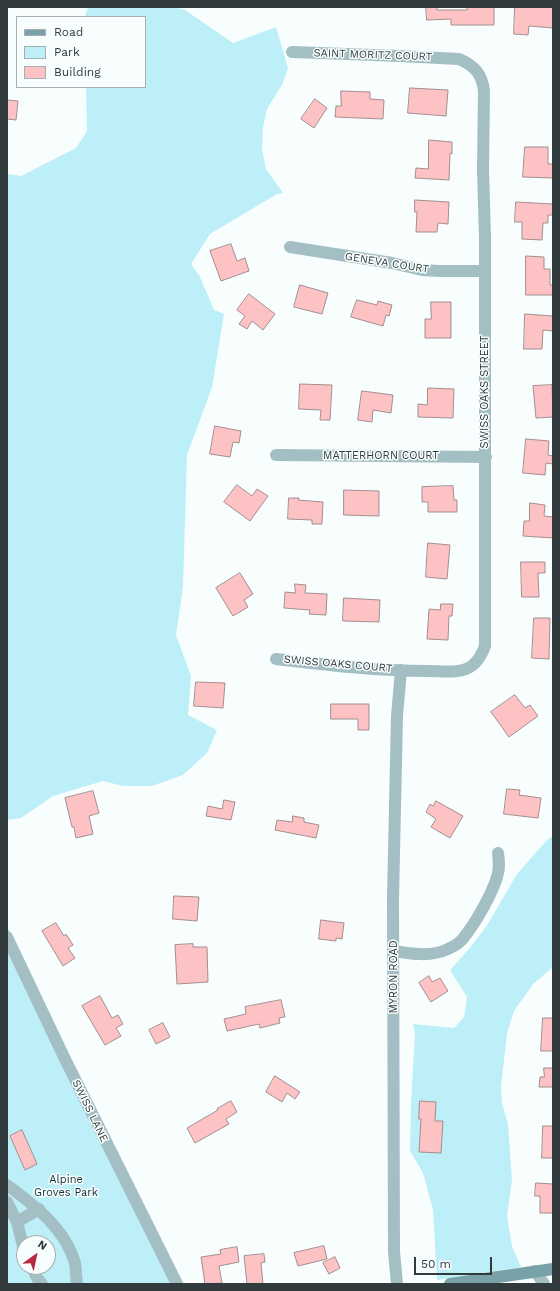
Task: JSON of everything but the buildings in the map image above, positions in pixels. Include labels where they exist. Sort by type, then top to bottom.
[{"type":"main road","points":[[450,1284],[553,1269]]},
{"type":"street","name":"SAINT MORITZ COURT","points":[[292,52],[454,59]]},
{"type":"street","name":"SWISS OAKS STREET","points":[[401,670],[463,670],[471,667],[477,661],[485,646],[486,457],[483,169],[484,91],[483,82],[476,69],[468,63],[454,59]]},
{"type":"street","name":"GENEVA COURT","points":[[290,247],[422,270],[485,271]]},
{"type":"street","name":"MATTERHORN COURT","points":[[276,455],[486,457]]},
{"type":"street","name":"SWISS OAKS COURT","points":[[276,658],[334,666],[401,670]]},
{"type":"street","name":"MYRON ROAD","points":[[397,1284],[394,1252],[393,895],[397,716],[401,670]]},
{"type":"street","points":[[394,951],[424,954],[447,950],[457,944],[465,936],[473,923],[498,876],[498,852]]},
{"type":"street","name":"SWISS LANE","points":[[7,937],[70,1070],[177,1284]]},
{"type":"street","points":[[7,1185],[39,1209],[65,1240],[75,1263],[77,1284]]},
{"type":"street","points":[[7,1202],[16,1222],[20,1235]]},
{"type":"street","points":[[16,1222],[39,1209]]},
{"type":"street","points":[[535,1271],[544,1284]]},
{"type":"street","points":[[37,1275],[42,1284]]},
{"type":"path","points":[[7,1026],[7,1032]]},
{"type":"green space","points":[[88,7],[174,7],[185,10],[233,43],[276,27],[288,68],[282,85],[267,109],[263,127],[262,150],[266,169],[283,193],[277,194],[210,234],[191,264],[200,277],[214,310],[224,314],[212,387],[187,455],[183,587],[176,635],[191,676],[188,715],[217,730],[207,753],[183,775],[152,786],[123,786],[103,781],[53,796],[21,818],[7,820],[7,174],[21,176],[76,148],[87,131],[86,88],[146,88],[146,16],[85,16]]},
{"type":"green space","points":[[553,836],[553,967],[533,984],[514,1011],[507,1033],[501,1087],[502,1103],[508,1125],[512,1180],[507,1216],[512,1246],[521,1267],[437,1280],[433,1210],[423,1173],[410,1151],[415,1034],[413,1024],[454,1028],[464,1017],[467,997],[450,970],[486,927],[517,874],[547,840]]},
{"type":"green space","name":"Alpine Groves Park","points":[[7,926],[177,1284],[7,1284]]}]
